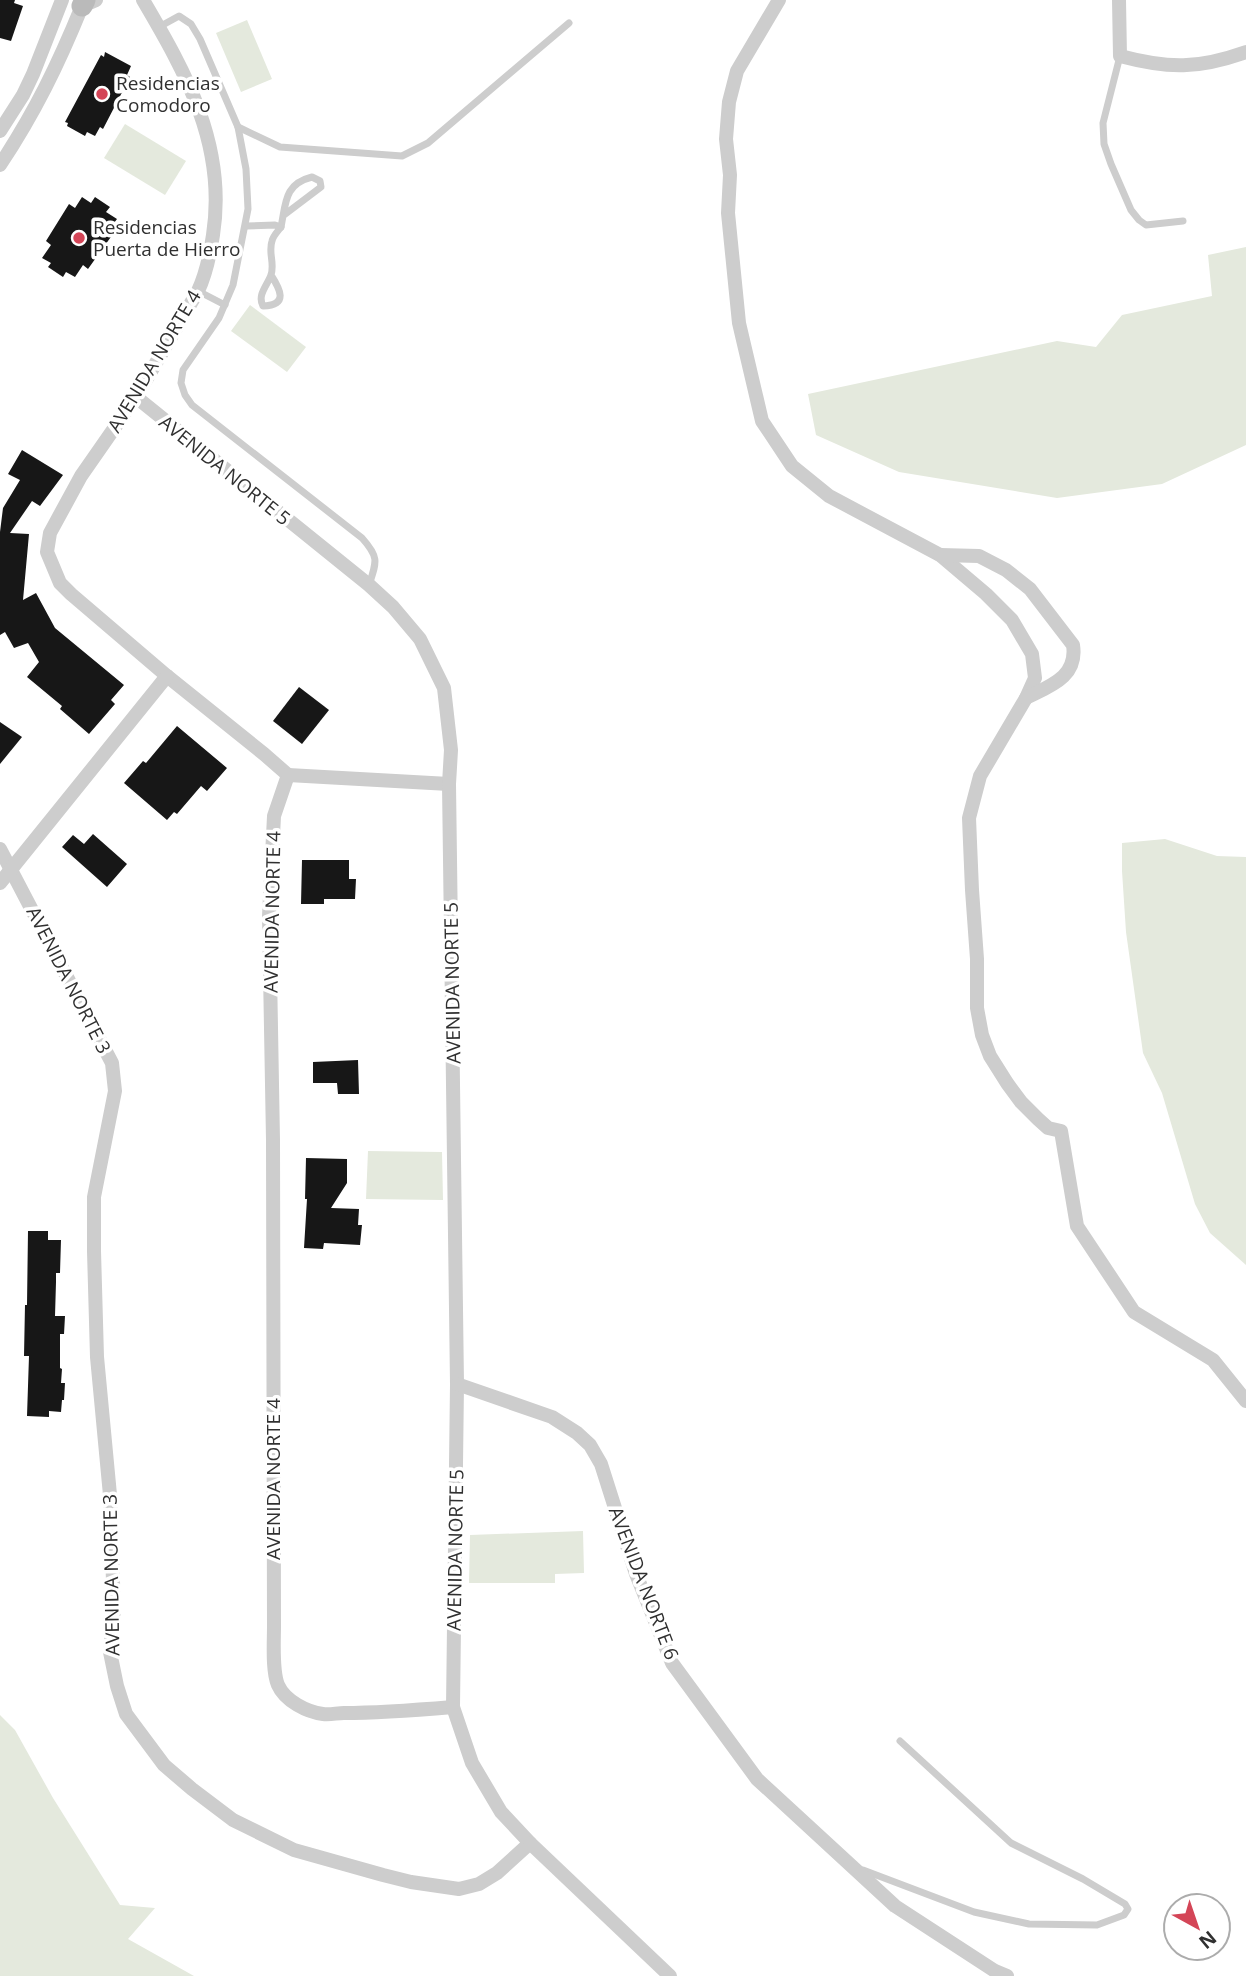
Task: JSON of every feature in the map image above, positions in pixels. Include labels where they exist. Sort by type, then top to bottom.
[{"type":"street","points":[[0,131],[33,74],[62,0]]},
{"type":"street","points":[[779,0],[737,71],[729,102],[726,139],[730,175],[728,213],[739,323],[762,421],[792,466],[829,496],[940,555],[986,594],[1012,620],[1032,654],[1035,678],[1026,698],[979,776],[969,818],[977,1008],[982,1035],[990,1056],[1021,1102],[1048,1128],[1061,1131],[1077,1226],[1134,1312],[1213,1360],[1246,1401]]},
{"type":"street","points":[[1119,0],[1120,57],[1184,67],[1226,59],[1246,52]]},
{"type":"street","name":"AVENIDA NORTE 4","points":[[142,1],[191,88],[204,122],[212,154],[216,214],[209,257],[198,292],[136,397],[81,476],[50,533],[47,552],[60,583],[167,676],[288,775],[274,816],[270,916],[275,1667],[279,1686],[290,1699],[305,1709],[325,1714],[366,1714],[453,1707]]},
{"type":"street","points":[[0,165],[45,90],[88,2]]},
{"type":"street","name":"AVENIDA NORTE 5","points":[[136,397],[393,607],[420,639],[444,688],[451,750],[449,784],[457,1384],[453,1707]]},
{"type":"street","points":[[940,555],[979,556],[1006,570],[1030,589],[1073,645],[1075,656],[1071,667],[1058,682],[1026,698]]},
{"type":"street","points":[[0,883],[167,676]]},
{"type":"street","points":[[288,775],[449,784]]},
{"type":"street","name":"AVENIDA NORTE 3","points":[[0,849],[112,1063],[114,1091],[94,1197],[94,1251],[97,1357],[110,1495],[114,1610],[110,1653],[126,1714],[164,1765],[192,1789],[233,1820],[294,1850],[411,1882],[459,1889],[479,1884],[497,1873],[530,1843]]},
{"type":"street","name":"AVENIDA NORTE 6","points":[[457,1384],[552,1417],[590,1445],[601,1464],[636,1574],[672,1663],[757,1779],[895,1906],[995,1971],[1007,1976]]},
{"type":"street","points":[[453,1707],[472,1763],[501,1812],[670,1976]]},
{"type":"lane","points":[[159,27],[178,16],[191,24],[238,127],[246,169],[248,209],[233,285],[219,318],[183,370],[181,383],[185,395],[192,405],[362,538],[374,551],[376,563],[369,585]]},
{"type":"lane","points":[[238,127],[279,147],[402,156],[428,143],[569,23]]},
{"type":"lane","points":[[1120,57],[1103,123],[1104,144],[1111,164],[1131,210],[1139,220],[1146,225],[1183,221]]},
{"type":"lane","points":[[271,275],[274,263],[270,251],[272,240],[281,227],[288,193],[301,180],[312,177],[320,181],[321,187],[284,215]]},
{"type":"lane","points":[[246,226],[281,227]]},
{"type":"lane","points":[[198,292],[225,305]]},
{"type":"lane","points":[[852,1866],[974,1912],[1029,1924],[1097,1925],[1124,1915],[1128,1909],[1125,1903],[1083,1879],[1011,1843],[900,1741]]},
{"type":"shaded area","points":[[247,20],[272,79],[241,92],[216,33]]},
{"type":"shaded area","points":[[125,124],[186,161],[165,195],[104,158]]},
{"type":"shaded area","points":[[1246,247],[1246,445],[1162,484],[1057,498],[899,472],[816,435],[808,394],[1057,341],[1096,347],[1122,315],[1212,296],[1208,255]]},
{"type":"shaded area","points":[[250,305],[306,347],[287,372],[231,331]]},
{"type":"shaded area","points":[[1165,839],[1217,856],[1246,857],[1246,1265],[1210,1233],[1195,1204],[1162,1093],[1143,1053],[1126,932],[1122,843]]},
{"type":"shaded area","points":[[368,1151],[442,1152],[443,1200],[366,1199]]},
{"type":"shaded area","points":[[583,1531],[584,1573],[555,1574],[555,1583],[469,1583],[470,1535]]},
{"type":"shaded area","points":[[0,1715],[15,1730],[53,1798],[120,1905],[155,1908],[128,1939],[194,1976],[0,1976]]},
{"type":"building","points":[[0,0],[15,0],[14,3],[23,6],[11,41],[0,38]]},
{"type":"building","name":"Residencias Comodoro","points":[[105,52],[131,66],[127,75],[130,77],[103,129],[100,127],[95,136],[87,132],[85,136],[67,126],[68,123],[65,122]]},
{"type":"building","name":"Residencias Puerta de Hierro","points":[[82,197],[91,203],[95,197],[110,207],[106,212],[117,219],[108,231],[113,234],[88,269],[83,265],[75,277],[66,272],[63,277],[48,267],[51,263],[42,258],[51,245],[46,241],[69,204],[75,208]]},
{"type":"building","points":[[22,450],[63,475],[40,506],[32,501],[10,533],[29,534],[23,600],[36,593],[55,628],[124,685],[111,700],[115,704],[89,734],[60,709],[62,706],[27,677],[39,662],[28,643],[14,648],[5,632],[0,635],[0,532],[3,508],[20,480],[8,474]]},
{"type":"building","points":[[299,687],[329,710],[302,744],[273,721]]},
{"type":"building","points":[[0,722],[22,737],[0,764]]},
{"type":"building","points":[[177,726],[227,768],[207,791],[201,786],[177,814],[174,812],[167,820],[124,783],[143,761],[146,763]]},
{"type":"building","points":[[93,834],[127,864],[107,887],[62,847],[73,835],[84,844]]},
{"type":"building","points":[[302,860],[349,860],[349,879],[356,879],[355,899],[324,899],[324,904],[301,904]]},
{"type":"building","points":[[358,1060],[359,1094],[338,1094],[337,1083],[313,1083],[313,1062]]},
{"type":"building","points":[[306,1158],[347,1159],[347,1183],[331,1208],[359,1209],[358,1225],[362,1225],[360,1245],[324,1243],[323,1249],[304,1248]]},
{"type":"building","points":[[28,1231],[48,1231],[48,1240],[61,1240],[60,1273],[56,1273],[55,1316],[65,1316],[64,1334],[60,1334],[64,1400],[61,1412],[49,1411],[49,1417],[27,1416],[29,1356],[24,1356]]},
{"type":"place","name":"Residencias Comodoro","points":[[102,94]]},
{"type":"place","name":"Residencias Puerta de Hierro","points":[[79,238]]}]
